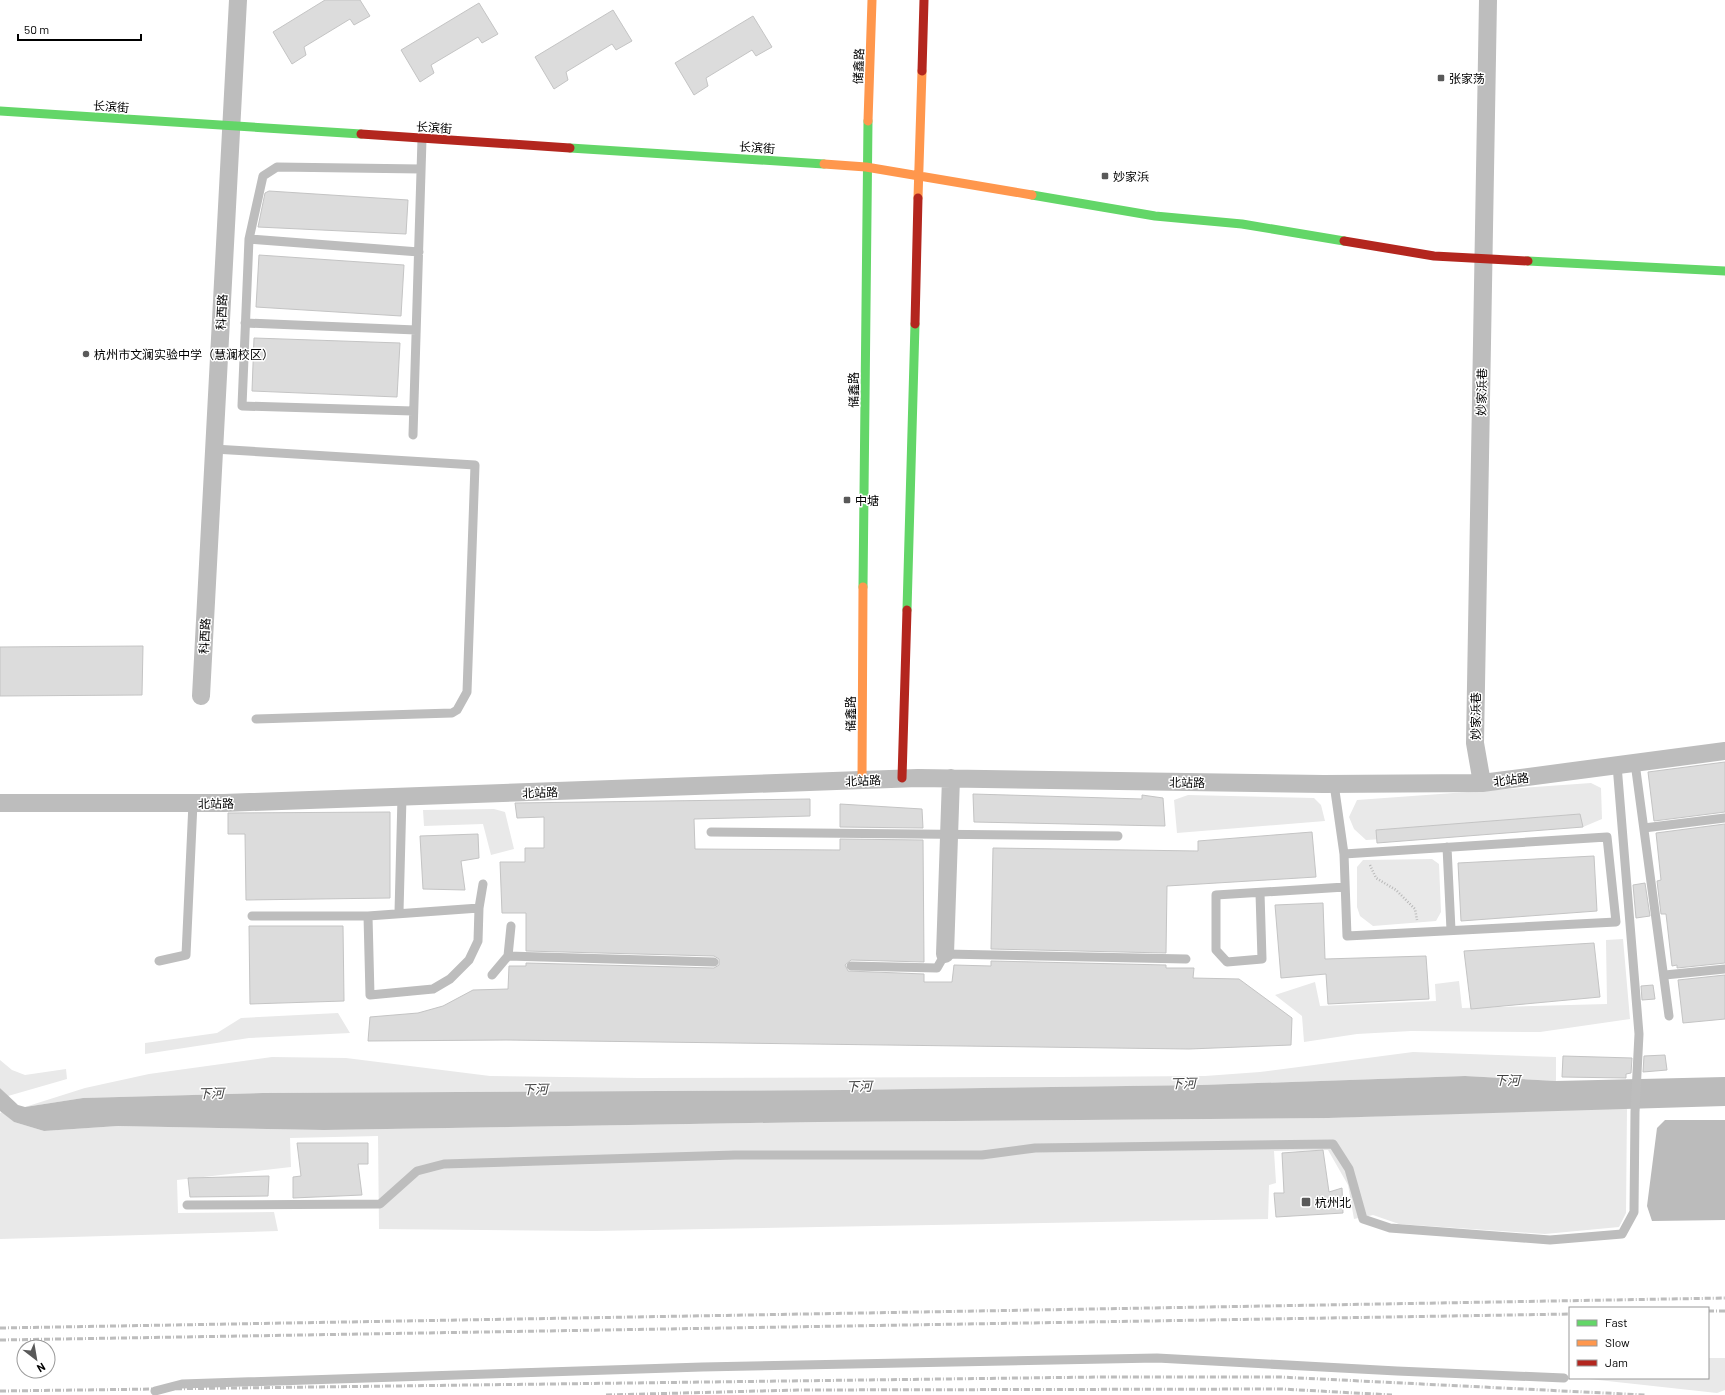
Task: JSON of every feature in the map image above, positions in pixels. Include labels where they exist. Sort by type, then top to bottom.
[{"type":"street","name":"科西路","points":[[201,696],[238,0]]},
{"type":"street","name":"储鑫路","points":[[862,780],[866,167],[872,0]]},
{"type":"street","points":[[902,778],[924,0]]},
{"type":"street","name":"妙家浜巷","points":[[1482,783],[1474,743],[1488,0]]},
{"type":"street","name":"长滨街","points":[[0,111],[866,167],[920,174],[1155,216],[1242,224],[1434,256],[1725,271]]},
{"type":"street","name":"北站路","points":[[0,803],[193,803],[402,797],[902,778],[1334,784],[1482,783],[1725,751]]},
{"type":"street","points":[[945,954],[951,778]]},
{"type":"lane","points":[[413,435],[422,138]]},
{"type":"lane","points":[[413,411],[242,406],[249,239],[263,176],[277,166],[421,169]]},
{"type":"lane","points":[[249,239],[419,252]]},
{"type":"lane","points":[[245,323],[416,330]]},
{"type":"lane","points":[[214,450],[476,465],[467,692],[458,710],[452,713],[256,719]]},
{"type":"lane","points":[[1635,763],[1665,975],[1669,1016]]},
{"type":"lane","points":[[187,1205],[380,1204],[417,1171],[444,1164],[735,1155],[982,1155],[1035,1148],[1333,1144],[1349,1169],[1363,1219],[1390,1228],[1550,1240],[1622,1234],[1634,1212],[1635,1112],[1639,1034],[1617,765]]},
{"type":"lane","points":[[1334,784],[1344,854],[1347,936],[1616,922],[1607,837],[1344,854]]},
{"type":"lane","points":[[399,912],[402,797]]},
{"type":"lane","points":[[159,961],[186,955],[193,803]]},
{"type":"lane","points":[[1644,828],[1725,818]]},
{"type":"lane","points":[[711,832],[949,836],[1118,836]]},
{"type":"lane","points":[[1448,847],[1451,930]]},
{"type":"lane","points":[[368,916],[370,995],[433,989],[450,979],[469,960],[478,941],[479,908],[483,884]]},
{"type":"lane","points":[[1260,893],[1262,958],[1227,962],[1216,950],[1216,896],[1345,887]]},
{"type":"lane","points":[[252,916],[368,916],[399,912],[479,908]]},
{"type":"lane","points":[[492,975],[508,956],[511,926]]},
{"type":"lane","points":[[851,966],[937,968],[945,954],[1186,958]]},
{"type":"lane","points":[[508,956],[714,962]]},
{"type":"lane","points":[[1665,975],[1725,969]]},
{"type":"lane","points":[[155,1391],[182,1384],[694,1367],[1157,1358],[1397,1371],[1564,1378]]},
{"type":"path","points":[[1365,852],[1376,878],[1396,890],[1415,909],[1419,932]]},
{"type":"shaded area","points":[[1591,783],[1601,788],[1602,819],[1583,827],[1366,840],[1354,829],[1349,817],[1357,800]]},
{"type":"shaded area","points":[[1188,795],[1314,798],[1321,805],[1325,821],[1177,833],[1174,800]]},
{"type":"shaded area","points":[[494,809],[505,812],[514,849],[491,855],[483,824],[424,826],[423,810]]},
{"type":"shaded area","points":[[1432,859],[1439,864],[1441,912],[1436,921],[1373,926],[1360,916],[1357,907],[1357,867],[1363,860]]},
{"type":"shaded area","points":[[1623,939],[1630,1019],[1540,1032],[1411,1031],[1357,1034],[1304,1042],[1302,1016],[1275,995],[1315,982],[1320,1006],[1436,1001],[1435,984],[1459,981],[1462,1008],[1607,1004],[1606,940]]},
{"type":"shaded area","points":[[338,1013],[350,1033],[249,1038],[145,1054],[145,1043],[217,1033],[241,1018]]},
{"type":"shaded area","points":[[1413,1052],[1556,1057],[1556,1081],[1465,1076],[1201,1085],[847,1090],[263,1093],[83,1098],[25,1107],[85,1088],[149,1074],[272,1057],[346,1058],[490,1076],[639,1078],[1059,1077],[1205,1076],[1260,1072]]},
{"type":"shaded area","points":[[0,1060],[12,1070],[25,1075],[66,1069],[67,1079],[8,1096],[0,1088]]},
{"type":"shaded area","points":[[1627,1107],[1626,1213],[1619,1227],[1545,1234],[1399,1224],[1373,1215],[1354,1219],[1348,1185],[1328,1150],[1274,1151],[1276,1183],[1269,1185],[1268,1219],[595,1231],[379,1229],[378,1136],[290,1138],[291,1167],[177,1180],[178,1213],[274,1212],[278,1231],[0,1239],[0,1113],[2,1112],[14,1122],[44,1131],[118,1126],[324,1130],[818,1122],[1328,1118]]},
{"type":"shaded area","points":[[1709,1358],[1725,1358],[1725,1390],[1717,1393],[1589,1379],[1709,1379]]},
{"type":"water","name":"下河","points":[[1465,1076],[1556,1081],[1725,1077],[1725,1106],[1328,1118],[818,1122],[324,1130],[118,1126],[44,1131],[14,1122],[0,1111],[0,1088],[18,1105],[25,1107],[83,1098],[263,1093],[847,1090],[1201,1085]]},
{"type":"water","points":[[1665,1120],[1725,1120],[1725,1220],[1652,1221],[1647,1206],[1657,1128]]},
{"type":"building","points":[[325,0],[360,0],[370,16],[354,25],[350,19],[304,47],[306,55],[292,64],[273,32]]},
{"type":"building","points":[[479,3],[498,34],[482,43],[478,37],[431,65],[434,73],[420,82],[401,50]]},
{"type":"building","points":[[613,10],[632,41],[616,50],[612,44],[566,72],[568,80],[554,89],[535,57]]},
{"type":"building","points":[[753,16],[772,47],[756,56],[752,50],[706,78],[708,86],[694,95],[675,63]]},
{"type":"building","points":[[269,191],[408,200],[406,234],[258,227],[265,193]]},
{"type":"building","points":[[259,255],[404,265],[401,316],[256,307]]},
{"type":"building","points":[[254,338],[400,343],[397,397],[252,391]]},
{"type":"building","points":[[143,646],[142,695],[0,696],[0,647]]},
{"type":"building","points":[[1725,762],[1725,812],[1654,821],[1648,772]]},
{"type":"building","points":[[973,794],[1142,799],[1142,795],[1163,798],[1165,826],[974,822]]},
{"type":"building","points":[[810,799],[810,816],[694,819],[695,849],[840,850],[840,839],[923,840],[924,962],[851,960],[845,965],[848,971],[924,974],[924,982],[952,982],[954,965],[991,966],[991,961],[1166,965],[1166,968],[1194,968],[1193,978],[1239,979],[1292,1018],[1291,1045],[1189,1049],[506,1040],[368,1041],[370,1017],[418,1013],[443,1006],[473,990],[508,989],[509,966],[526,966],[526,963],[714,968],[719,965],[719,959],[714,956],[526,951],[526,913],[502,913],[500,862],[525,862],[525,848],[544,848],[544,817],[517,818],[515,803]]},
{"type":"building","points":[[840,804],[922,809],[923,828],[840,827]]},
{"type":"building","points":[[390,812],[390,898],[246,900],[245,834],[228,834],[228,813]]},
{"type":"building","points":[[1580,814],[1583,827],[1377,843],[1376,830]]},
{"type":"building","points":[[1725,824],[1725,963],[1677,968],[1677,965],[1672,966],[1666,914],[1661,914],[1657,881],[1661,880],[1656,833]]},
{"type":"building","points":[[1312,832],[1316,877],[1167,886],[1166,953],[991,949],[993,848],[1198,851],[1198,841]]},
{"type":"building","points":[[478,834],[479,858],[461,861],[465,890],[423,889],[420,836]]},
{"type":"building","points":[[1594,856],[1597,911],[1461,921],[1458,863]]},
{"type":"building","points":[[1645,883],[1650,916],[1636,918],[1633,885]]},
{"type":"building","points":[[1323,903],[1325,959],[1426,956],[1429,999],[1328,1004],[1326,974],[1281,978],[1275,905]]},
{"type":"building","points":[[249,926],[343,926],[344,1001],[250,1004]]},
{"type":"building","points":[[1594,943],[1600,997],[1471,1009],[1464,951]]},
{"type":"building","points":[[1725,975],[1725,1019],[1683,1023],[1678,980]]},
{"type":"building","points":[[1653,985],[1655,999],[1642,1000],[1641,986]]},
{"type":"building","points":[[1665,1055],[1667,1070],[1643,1072],[1644,1056]]},
{"type":"building","points":[[1563,1056],[1632,1058],[1631,1073],[1626,1074],[1626,1078],[1562,1077]]},
{"type":"building","points":[[297,1143],[368,1143],[368,1164],[358,1164],[362,1195],[293,1198],[293,1177],[301,1176]]},
{"type":"building","points":[[1323,1150],[1329,1192],[1342,1188],[1343,1213],[1276,1217],[1274,1193],[1284,1193],[1282,1153]]},
{"type":"building","points":[[269,1176],[268,1196],[190,1197],[188,1178]]},
{"type":"railway","points":[[0,1328],[1725,1298]]},
{"type":"railway","points":[[1709,1311],[1725,1311]]},
{"type":"railway","points":[[0,1340],[1569,1314]]},
{"type":"railway","points":[[0,1391],[1100,1377],[1280,1377],[1645,1395]]},
{"type":"railway","points":[[606,1395],[798,1390],[1282,1389],[1392,1395]]},
{"type":"traffic: fast","points":[[0,111],[361,134]]},
{"type":"traffic: fast","points":[[863,587],[868,121]]},
{"type":"traffic: fast","points":[[570,148],[824,164]]},
{"type":"traffic: fast","points":[[1032,195],[1155,216],[1242,224],[1344,241]]},
{"type":"traffic: fast","points":[[1528,261],[1725,271]]},
{"type":"traffic: fast","points":[[907,610],[915,324]]},
{"type":"traffic: slow","points":[[868,121],[872,0]]},
{"type":"traffic: slow","points":[[918,198],[922,71]]},
{"type":"traffic: slow","points":[[824,164],[866,167],[1032,195]]},
{"type":"traffic: slow","points":[[862,780],[863,587]]},
{"type":"traffic: jam","points":[[922,71],[924,0]]},
{"type":"traffic: jam","points":[[361,134],[570,148]]},
{"type":"traffic: jam","points":[[915,324],[918,198]]},
{"type":"traffic: jam","points":[[1344,241],[1434,256],[1528,261]]},
{"type":"traffic: jam","points":[[902,778],[907,610]]},
{"type":"place","name":"张家荡","points":[[1441,78]]},
{"type":"place","name":"妙家浜","points":[[1105,176]]},
{"type":"place","name":"杭州市文澜实验中学（慧澜校区）","points":[[86,354]]},
{"type":"place","name":"中塘","points":[[847,500]]},
{"type":"place","name":"杭州北","points":[[1306,1202]]}]
